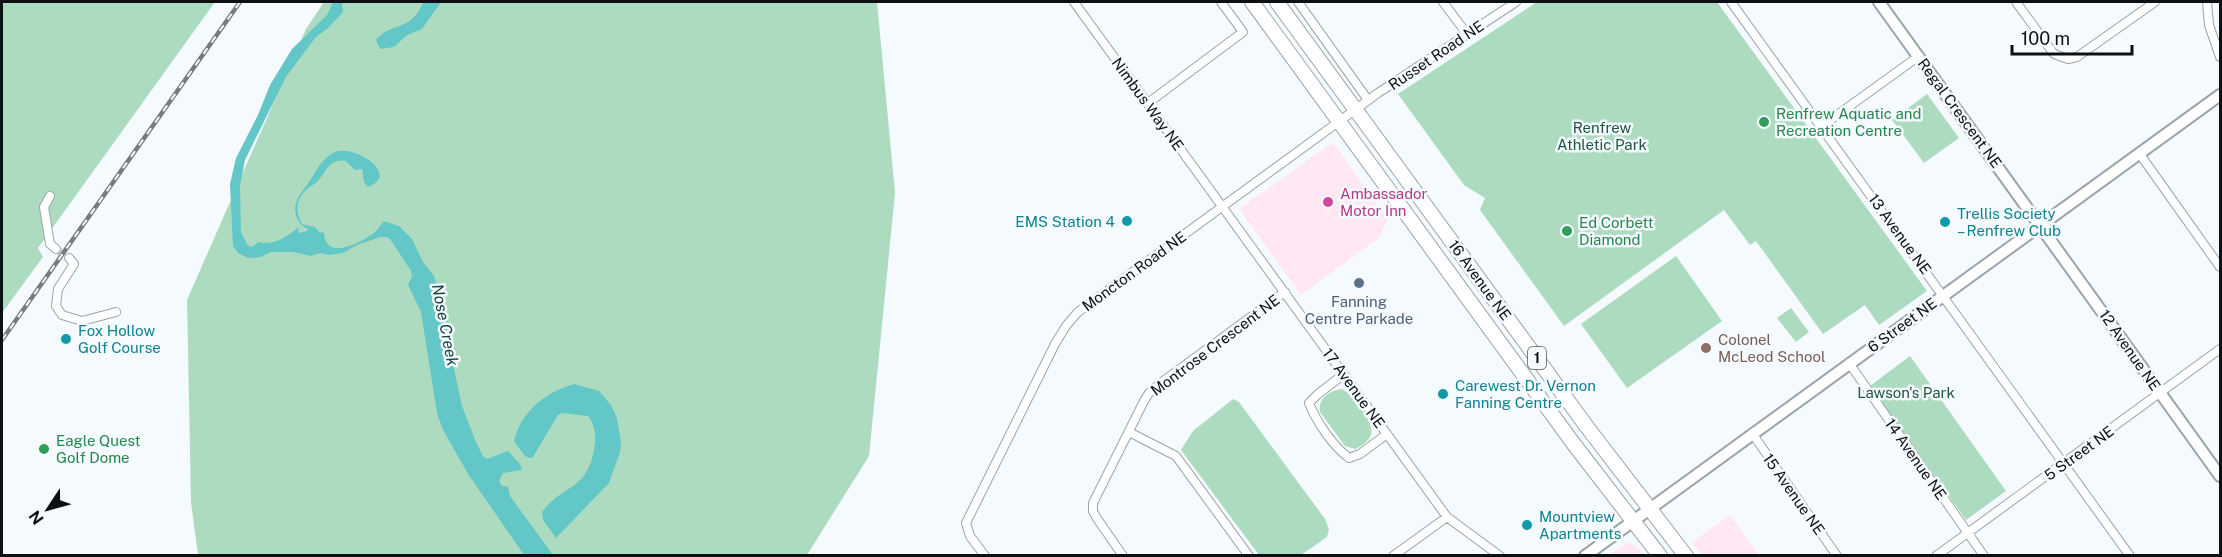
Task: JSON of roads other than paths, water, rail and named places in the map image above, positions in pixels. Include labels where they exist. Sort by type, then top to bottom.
[{"type":"highway","name":"16 Avenue NE","points":[[1252,2],[1573,443],[1660,555]]},
{"type":"highway","name":"16 Avenue NE","points":[[1277,2],[1587,427],[1686,555]]},
{"type":"street","name":"Nimbus Way NE","points":[[1074,2],[1223,206]]},
{"type":"street","points":[[1148,103],[1243,32],[1221,2]]},
{"type":"street","points":[[1298,2],[1368,100]]},
{"type":"street","points":[[1443,2],[1467,34]]},
{"type":"street","name":"Russet Road NE","points":[[1356,109],[1516,2]]},
{"type":"street","name":"13 Avenue NE","points":[[1731,2],[2130,555]]},
{"type":"street","name":"Regal Crescent NE","points":[[1880,2],[2040,224]]},
{"type":"street","points":[[2016,2],[2054,54],[2068,59],[2077,57],[2155,2]]},
{"type":"street","points":[[2207,2],[2209,25],[2220,57]]},
{"type":"street","points":[[1822,126],[1919,56]]},
{"type":"street","name":"6 Street NE","points":[[1585,555],[2220,95]]},
{"type":"street","name":"Moncton Road NE","points":[[985,555],[970,536],[966,523],[1066,326],[1086,306],[1356,109]]},
{"type":"street","points":[[2139,153],[2220,267]]},
{"type":"street","points":[[50,196],[44,207],[50,244],[56,249]]},
{"type":"street","name":"17 Avenue NE","points":[[1223,206],[1447,517],[1500,555]]},
{"type":"street","name":"12 Avenue NE","points":[[2040,224],[2220,476]]},
{"type":"street","points":[[69,258],[74,264],[57,289],[56,306],[62,315],[82,321],[116,312]]},
{"type":"street","name":"Montrose Crescent NE","points":[[1123,555],[1096,517],[1093,503],[1146,397],[1155,387],[1285,292]]},
{"type":"street","name":"5 Street NE","points":[[1936,555],[2220,349]]},
{"type":"street","name":"14 Avenue NE","points":[[1849,363],[1984,555]]},
{"type":"street","points":[[1344,374],[1309,404],[1340,451],[1349,458],[1360,454],[1388,434]]},
{"type":"street","points":[[1129,432],[1176,456],[1249,555]]},
{"type":"street","name":"15 Avenue NE","points":[[1752,433],[1837,555]]},
{"type":"street","points":[[1393,555],[1447,517]]},
{"type":"water","name":"Nose Creek","points":[[333,2],[342,2],[343,12],[316,37],[286,77],[245,160],[240,186],[241,232],[248,246],[252,247],[259,242],[270,243],[280,239],[299,227],[298,233],[307,231],[308,229],[301,225],[297,219],[296,203],[318,167],[335,152],[353,152],[377,168],[380,175],[377,181],[368,187],[364,182],[362,169],[355,170],[346,161],[332,163],[318,181],[300,198],[298,210],[302,224],[315,227],[319,232],[324,233],[326,242],[337,248],[354,244],[369,236],[384,221],[399,226],[412,239],[423,262],[434,276],[451,328],[451,355],[462,406],[476,442],[487,459],[508,451],[520,464],[522,470],[503,473],[499,481],[502,486],[508,487],[510,496],[553,555],[524,555],[468,474],[443,430],[437,413],[421,312],[408,285],[412,276],[411,271],[390,239],[380,237],[343,253],[329,255],[320,253],[311,256],[293,252],[271,252],[261,257],[248,258],[238,253],[233,246],[230,184],[236,158],[270,85],[292,49],[327,15]]},
{"type":"water","points":[[423,2],[441,2],[422,29],[407,35],[394,47],[380,49],[376,40],[388,30],[407,23],[418,12]]},
{"type":"water","points":[[574,384],[599,391],[611,405],[617,418],[621,442],[620,452],[609,483],[556,538],[543,520],[542,512],[559,495],[575,485],[587,470],[595,443],[592,422],[588,416],[562,413],[558,415],[533,457],[530,458],[525,456],[514,441],[522,421],[536,404],[554,392]]},
{"type":"tunnel","points":[[56,249],[69,258]]},
{"type":"railway","points":[[2,340],[240,2]]},
{"type":"place","name":"Renfrew Aquatic and Recreation Centre","points":[[1764,122]]},
{"type":"place","name":"Ambassador Motor Inn","points":[[1328,202]]},
{"type":"place","name":"EMS Station 4","points":[[1127,221]]},
{"type":"place","name":"Trellis Society – Renfrew Club","points":[[1945,222]]},
{"type":"place","name":"Ed Corbett Diamond","points":[[1567,231]]},
{"type":"place","name":"Fanning Centre Parkade","points":[[1359,283]]},
{"type":"place","name":"Fox Hollow Golf Course","points":[[66,339]]},
{"type":"place","name":"Colonel McLeod School","points":[[1706,348]]},
{"type":"place","name":"Carewest Dr. Vernon Fanning Centre","points":[[1443,394]]},
{"type":"place","name":"Eagle Quest Golf Dome","points":[[44,449]]},
{"type":"place","name":"Mountview Apartments","points":[[1527,525]]},
{"type":"park label","name":"Renfrew Athletic Park","points":[[1602,136]]},
{"type":"park label","name":"Lawson's Park","points":[[1906,392]]}]
